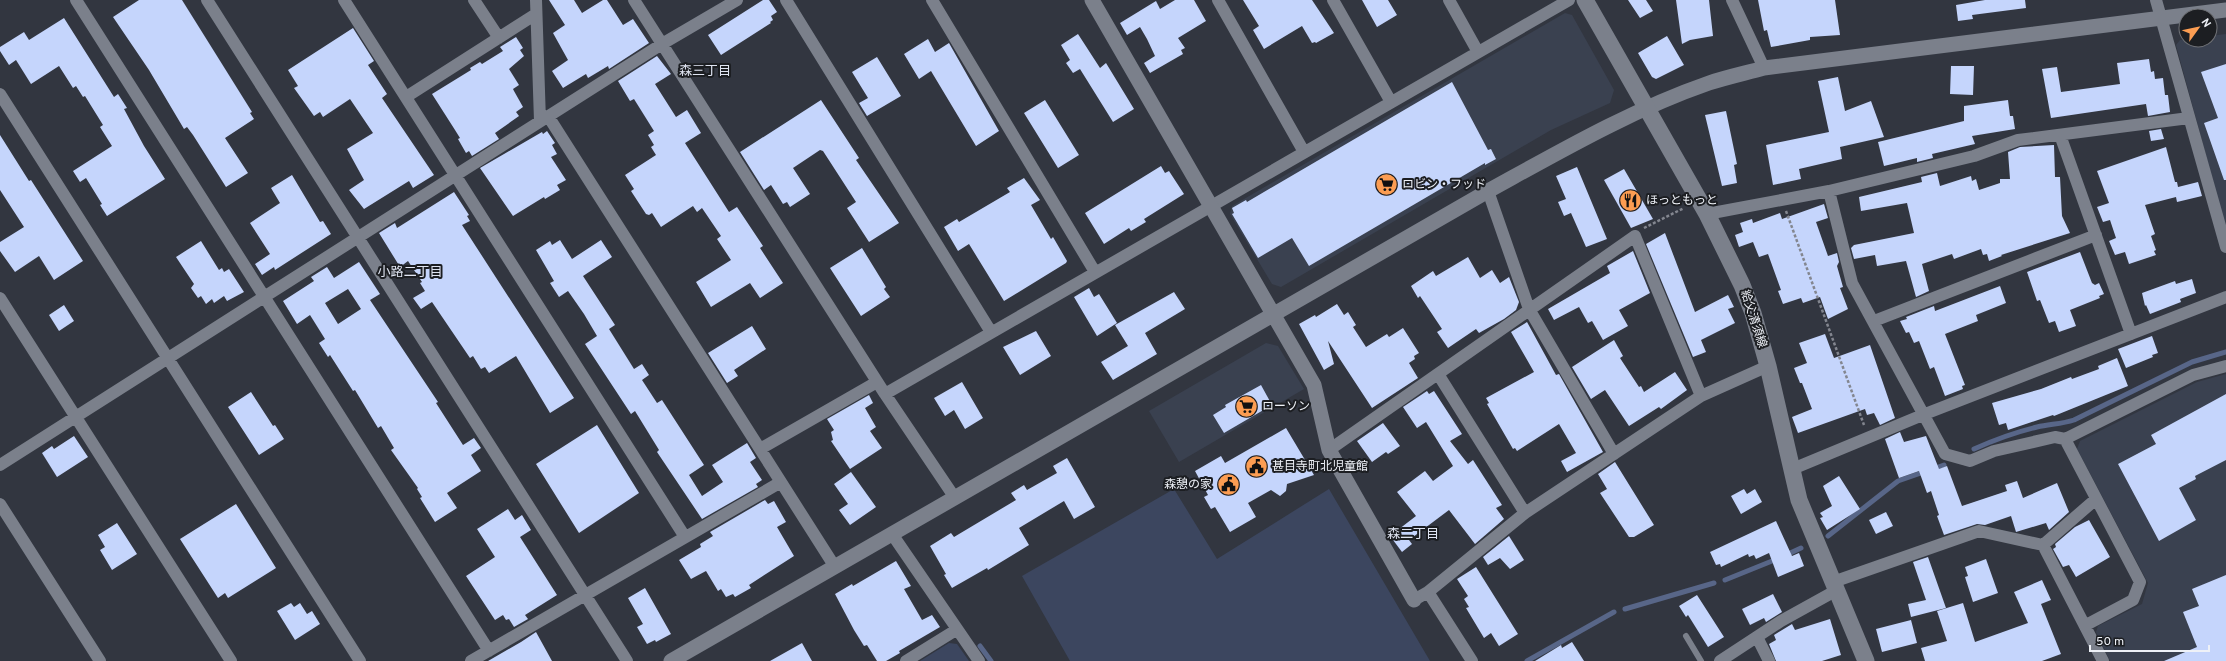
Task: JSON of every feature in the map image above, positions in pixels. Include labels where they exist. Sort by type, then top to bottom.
[{"type":"main road","name":"給父清須線","points":[[1585,0],[1702,208],[1742,285],[1753,313],[1768,366],[1790,470],[1806,520],[1866,661]]},
{"type":"street","points":[[76,0],[489,651]]},
{"type":"street","points":[[207,0],[627,661]]},
{"type":"street","points":[[344,0],[456,174],[685,537]]},
{"type":"street","points":[[474,0],[498,38]]},
{"type":"street","points":[[536,0],[544,118],[760,449],[835,567]]},
{"type":"street","points":[[634,0],[884,394],[955,498]]},
{"type":"street","points":[[0,465],[544,118],[662,44],[737,0]]},
{"type":"street","points":[[786,0],[991,332]]},
{"type":"street","points":[[932,0],[1095,272]]},
{"type":"street","points":[[1092,0],[1314,385],[1329,450],[1414,600],[1428,592],[1525,513],[1701,396],[1768,366]]},
{"type":"street","points":[[1218,0],[1304,152]]},
{"type":"street","points":[[1333,0],[1391,102]]},
{"type":"street","points":[[1449,0],[1478,52]]},
{"type":"street","points":[[884,394],[1569,0]]},
{"type":"street","points":[[1732,0],[1764,68]]},
{"type":"street","points":[[2156,0],[2226,247]]},
{"type":"street","points":[[671,661],[1488,191],[1573,144],[1646,108],[1709,83],[1764,68],[2226,10]]},
{"type":"street","points":[[406,97],[536,14]]},
{"type":"street","points":[[0,94],[360,661]]},
{"type":"street","points":[[1702,208],[1782,200],[1829,190],[1974,156],[2018,140],[2189,118]]},
{"type":"street","points":[[2060,135],[2131,334]]},
{"type":"street","points":[[1829,190],[1852,282],[1925,414],[1945,454],[1970,461],[1994,451],[2055,437],[2065,439],[2193,375],[2226,366]]},
{"type":"street","points":[[1488,191],[1529,309],[1614,454]]},
{"type":"street","points":[[1874,321],[2096,235]]},
{"type":"street","points":[[1329,450],[1635,236],[1701,396]]},
{"type":"street","points":[[1790,470],[1925,414],[2226,297]]},
{"type":"street","points":[[0,298],[231,661]]},
{"type":"street","points":[[1438,374],[1525,513]]},
{"type":"street","points":[[760,449],[877,382]]},
{"type":"street","points":[[2065,439],[2140,582],[2133,600],[2086,625]]},
{"type":"street","points":[[471,661],[781,482]]},
{"type":"street","points":[[2043,546],[2096,499]]},
{"type":"street","points":[[0,504],[100,661]]},
{"type":"street","points":[[1720,661],[1835,586],[1979,531],[2043,546],[2086,625],[2103,661]]},
{"type":"street","points":[[892,534],[956,630],[979,661]]},
{"type":"street","points":[[1428,592],[1472,661]]},
{"type":"street","points":[[906,661],[956,630]]},
{"type":"street","points":[[1757,637],[1769,661]]},
{"type":"lane","points":[[1686,636],[1701,661]]},
{"type":"path","points":[[1782,200],[1869,437]]},
{"type":"path","points":[[1635,236],[1641,229],[1702,208]]},
{"type":"shaded area","points":[[1565,13],[1572,15],[1614,90],[1610,103],[1551,130],[1281,287],[1272,284],[1230,214],[1232,206]]},
{"type":"shaded area","points":[[2226,34],[2226,229],[2176,45],[2178,42],[2178,48],[2218,48],[2218,35]]},
{"type":"shaded area","points":[[1266,343],[1278,346],[1304,389],[1179,462],[1149,411]]},
{"type":"shaded area","points":[[2226,374],[2226,661],[2110,661],[2096,632],[2098,626],[2142,604],[2148,583],[2077,449],[2080,441],[2197,382]]},
{"type":"shaded area","points":[[1174,489],[1217,559],[1329,489],[1430,661],[1070,661],[1022,576]]},
{"type":"shaded area","points":[[949,643],[957,644],[969,661],[920,661]]},
{"type":"building","points":[[139,0],[182,0],[252,112],[250,113],[254,119],[225,138],[248,173],[226,187],[193,135],[187,127],[184,129],[149,70],[113,17]]},
{"type":"building","points":[[549,0],[574,0],[582,13],[603,0],[607,0],[623,25],[633,19],[649,43],[609,69],[608,66],[588,78],[586,74],[563,88],[552,71],[568,60],[553,33],[565,25]]},
{"type":"building","points":[[763,0],[769,0],[777,12],[771,16],[773,20],[770,22],[771,23],[721,55],[708,35]]},
{"type":"building","points":[[1175,0],[1194,0],[1206,21],[1178,38],[1185,48],[1181,50],[1183,54],[1150,73],[1144,63],[1155,56],[1140,27],[1127,35],[1120,23],[1156,1],[1160,9]]},
{"type":"building","points":[[1243,0],[1312,0],[1334,33],[1316,43],[1312,43],[1302,26],[1264,49],[1253,30],[1259,26]]},
{"type":"building","points":[[1362,0],[1388,0],[1397,15],[1377,27]]},
{"type":"building","points":[[1628,0],[1646,0],[1653,11],[1640,18]]},
{"type":"building","points":[[1676,0],[1709,0],[1713,36],[1690,40],[1682,44]]},
{"type":"building","points":[[1758,0],[1835,0],[1840,35],[1810,37],[1810,40],[1771,47],[1767,30],[1764,31]]},
{"type":"building","points":[[1985,0],[2025,0],[2026,8],[1972,15],[1973,19],[1958,21],[1956,5]]},
{"type":"building","points":[[64,18],[114,97],[118,94],[127,108],[124,109],[144,146],[165,179],[107,216],[100,205],[102,204],[86,178],[80,182],[73,171],[112,146],[100,127],[103,125],[85,96],[83,97],[76,86],[73,88],[59,66],[31,84],[16,60],[9,65],[0,51],[0,47],[24,32],[29,40]]},
{"type":"building","points":[[353,28],[374,61],[368,65],[387,94],[382,98],[434,175],[413,188],[409,181],[364,209],[349,190],[364,180],[347,149],[373,133],[350,99],[323,117],[320,112],[314,116],[294,88],[298,86],[288,70]]},
{"type":"building","points":[[1078,34],[1100,68],[1106,63],[1134,109],[1113,122],[1080,69],[1073,73],[1066,63],[1070,60],[1061,45]]},
{"type":"building","points":[[1667,36],[1684,65],[1656,79],[1652,77],[1638,53]]},
{"type":"building","points":[[516,37],[523,48],[520,50],[524,56],[509,69],[519,85],[513,89],[523,107],[516,112],[519,116],[495,133],[499,139],[472,156],[469,151],[466,153],[458,139],[460,138],[432,94],[471,70],[470,68],[480,62],[482,64],[503,51],[500,47]]},
{"type":"building","points":[[928,39],[935,52],[949,43],[999,131],[976,146],[931,71],[919,79],[904,54]]},
{"type":"building","points":[[657,56],[671,74],[655,84],[676,117],[687,110],[701,133],[685,143],[729,212],[737,207],[763,246],[760,248],[783,283],[760,298],[750,283],[711,307],[696,282],[731,260],[717,239],[721,236],[702,208],[697,212],[693,206],[661,227],[652,213],[649,215],[646,214],[631,191],[634,189],[625,175],[656,155],[651,147],[654,145],[648,135],[654,131],[634,99],[630,101],[618,81]]},
{"type":"building","points":[[877,57],[901,96],[867,116],[859,103],[868,98],[852,72]]},
{"type":"building","points":[[2149,59],[2151,72],[2154,71],[2155,79],[2163,78],[2165,95],[2168,95],[2170,112],[2148,116],[2146,104],[2051,118],[2042,69],[2057,67],[2061,92],[2120,84],[2117,63]]},
{"type":"building","points":[[2226,64],[2226,180],[2224,180],[2204,123],[2218,118],[2201,72]]},
{"type":"building","points":[[1951,66],[1974,66],[1973,95],[1950,94]]},
{"type":"building","points":[[1838,77],[1845,111],[1871,101],[1884,137],[1840,147],[1842,159],[1799,169],[1801,179],[1773,185],[1766,145],[1829,132],[1818,81]]},
{"type":"building","points":[[1452,82],[1488,150],[1491,149],[1496,159],[1485,165],[1485,163],[1309,266],[1292,238],[1258,258],[1232,214],[1234,213],[1232,208],[1246,200],[1247,202]]},
{"type":"building","points":[[821,100],[859,158],[856,160],[899,223],[869,242],[847,208],[856,202],[823,151],[820,150],[793,168],[810,194],[790,207],[787,202],[783,204],[771,185],[764,190],[740,152]]},
{"type":"building","points":[[1045,100],[1079,155],[1058,168],[1024,113]]},
{"type":"building","points":[[2008,100],[2010,116],[2013,116],[2015,129],[1972,136],[1975,144],[1932,154],[1933,158],[1917,162],[1917,158],[1884,166],[1878,142],[1964,121],[1964,106]]},
{"type":"building","points":[[1726,111],[1737,164],[1734,165],[1737,183],[1722,186],[1705,115]]},
{"type":"building","points":[[2161,129],[2164,139],[2151,141],[2149,131]]},
{"type":"building","points":[[547,131],[555,143],[552,145],[557,154],[551,157],[566,180],[557,185],[560,190],[545,199],[544,197],[513,216],[480,168],[542,132],[543,134]]},
{"type":"building","points":[[0,135],[83,261],[54,280],[39,256],[15,272],[0,251],[0,242],[24,227],[0,190]]},
{"type":"building","points":[[2054,145],[2055,177],[2060,177],[2062,216],[2070,233],[2001,255],[2002,256],[1989,261],[1987,254],[1983,255],[1981,249],[1954,259],[1952,254],[1922,264],[1929,291],[1916,297],[1906,261],[1877,266],[1875,255],[1854,259],[1851,248],[1854,245],[1914,233],[1907,203],[1861,211],[1859,197],[1922,182],[1921,177],[1937,173],[1940,186],[1971,176],[1972,181],[1976,179],[1979,190],[2000,183],[2000,179],[2010,179],[2008,152],[2020,147]]},
{"type":"building","points":[[2166,147],[2175,182],[2177,182],[2178,187],[2198,182],[2202,196],[2177,202],[2176,197],[2145,205],[2155,234],[2151,236],[2156,250],[2154,251],[2156,255],[2129,264],[2125,252],[2115,255],[2109,241],[2116,238],[2110,220],[2103,222],[2097,207],[2109,203],[2097,171]]},
{"type":"building","points":[[1161,166],[1165,173],[1169,171],[1184,194],[1144,219],[1146,222],[1131,231],[1129,228],[1104,244],[1085,213]]},
{"type":"building","points":[[1577,167],[1607,239],[1586,247],[1571,213],[1564,216],[1558,202],[1566,199],[1556,176]]},
{"type":"building","points":[[1624,169],[1653,219],[1631,228],[1604,180]]},
{"type":"building","points":[[292,175],[320,222],[323,221],[331,234],[275,270],[274,267],[262,275],[255,264],[270,254],[250,223],[280,203],[271,188]]},
{"type":"building","points":[[1024,178],[1040,200],[1031,205],[1051,239],[1053,237],[1067,261],[1004,301],[969,244],[958,251],[944,227],[957,219],[959,222],[1010,192],[1007,188]]},
{"type":"building","points":[[454,192],[469,215],[467,216],[470,221],[462,225],[574,398],[550,413],[516,356],[489,373],[485,367],[481,369],[473,356],[470,358],[432,302],[421,309],[413,298],[425,291],[420,283],[422,282],[408,261],[400,267],[379,233],[395,223],[397,228]]},
{"type":"building","points":[[1824,204],[1828,218],[1816,222],[1828,256],[1837,253],[1839,262],[1837,266],[1843,287],[1840,288],[1848,309],[1828,319],[1820,297],[1803,303],[1801,298],[1783,304],[1778,291],[1781,290],[1768,254],[1759,257],[1753,242],[1739,247],[1735,235],[1743,232],[1740,223],[1752,219],[1753,223],[1780,213],[1782,219]]},
{"type":"building","points":[[1665,233],[1695,312],[1728,295],[1734,307],[1728,309],[1735,323],[1701,340],[1706,352],[1693,357],[1646,244]]},
{"type":"building","points":[[560,240],[572,259],[601,240],[612,257],[583,276],[615,325],[609,329],[634,369],[642,364],[649,375],[642,380],[657,403],[662,400],[704,465],[689,475],[702,496],[723,482],[712,465],[747,443],[756,458],[750,462],[762,480],[756,484],[758,487],[702,519],[657,452],[659,450],[635,411],[631,414],[585,344],[597,336],[584,314],[568,291],[559,297],[550,283],[554,281],[536,250],[550,241],[552,245]]},
{"type":"building","points":[[201,241],[219,270],[222,268],[224,272],[229,269],[244,292],[227,301],[224,296],[214,303],[212,299],[206,304],[201,296],[198,298],[191,288],[194,284],[176,257]]},
{"type":"building","points":[[862,248],[886,287],[884,289],[890,297],[861,316],[830,268]]},
{"type":"building","points":[[1633,251],[1650,293],[1619,310],[1628,326],[1603,340],[1592,321],[1588,323],[1579,307],[1554,320],[1548,309],[1610,273],[1607,266]]},
{"type":"building","points":[[2080,252],[2092,283],[2095,285],[2099,283],[2104,294],[2099,296],[2100,298],[2070,310],[2076,326],[2059,332],[2055,321],[2049,323],[2040,300],[2037,301],[2027,272]]},
{"type":"building","points":[[1468,257],[1480,278],[1492,270],[1500,283],[1509,277],[1519,302],[1516,310],[1504,319],[1479,333],[1476,329],[1448,348],[1437,332],[1442,329],[1420,296],[1418,298],[1411,286],[1433,271],[1436,276]]},
{"type":"building","points":[[359,262],[380,294],[370,300],[438,402],[436,403],[463,445],[474,438],[481,448],[471,455],[481,471],[447,493],[457,508],[435,522],[420,498],[422,497],[417,489],[418,488],[391,450],[394,448],[381,426],[378,428],[355,390],[353,391],[330,355],[328,357],[319,343],[325,339],[310,315],[297,324],[283,301],[314,281],[311,277],[327,267],[334,278]],"holes":[[[348,289],[361,309],[338,324],[325,303]]]},
{"type":"building","points":[[2192,279],[2196,293],[2180,299],[2181,302],[2150,314],[2146,305],[2145,306],[2142,293],[2175,281],[2176,284]]},
{"type":"building","points":[[2000,286],[2006,303],[1976,315],[1978,321],[1945,334],[1965,385],[1962,386],[1963,389],[1945,396],[1934,367],[1930,369],[1919,341],[1914,343],[1909,332],[1906,333],[1900,321],[1907,319],[1906,317],[1934,306],[1935,311]]},
{"type":"building","points":[[1089,288],[1094,297],[1099,294],[1117,323],[1097,336],[1074,297]]},
{"type":"building","points":[[1174,292],[1185,309],[1145,333],[1157,354],[1113,380],[1101,362],[1128,346],[1115,325]]},
{"type":"building","points":[[1337,304],[1344,315],[1348,312],[1356,325],[1353,327],[1366,347],[1387,334],[1389,337],[1403,328],[1419,353],[1414,356],[1415,359],[1409,363],[1418,378],[1372,408],[1328,341],[1334,364],[1324,370],[1299,324],[1315,315],[1316,317]]},
{"type":"building","points":[[64,305],[74,321],[59,331],[49,315]]},
{"type":"building","points":[[1527,322],[1556,375],[1559,374],[1603,452],[1567,472],[1561,461],[1576,453],[1559,424],[1517,451],[1515,448],[1513,449],[1487,404],[1489,403],[1486,398],[1534,372],[1511,332]]},
{"type":"building","points":[[752,326],[766,349],[734,370],[738,376],[727,383],[708,353]]},
{"type":"building","points":[[1036,331],[1051,356],[1020,375],[1003,347]]},
{"type":"building","points":[[1825,334],[1834,358],[1870,345],[1895,418],[1880,425],[1874,413],[1867,415],[1865,409],[1798,433],[1792,417],[1812,409],[1802,383],[1800,383],[1794,368],[1807,363],[1799,343]]},
{"type":"building","points":[[2152,336],[2158,353],[2152,355],[2153,357],[2126,368],[2118,349]]},
{"type":"building","points":[[1614,340],[1623,356],[1620,358],[1639,387],[1641,386],[1644,392],[1675,372],[1687,390],[1661,409],[1659,407],[1629,426],[1605,390],[1591,399],[1572,367]]},
{"type":"building","points":[[2117,358],[2128,386],[2054,416],[2053,415],[2008,430],[2006,423],[1999,425],[1992,403],[2041,389],[2071,377],[2072,379],[2099,369],[2098,366]]},
{"type":"building","points":[[962,382],[983,418],[965,429],[954,410],[945,416],[934,398]]},
{"type":"building","points":[[1261,385],[1272,405],[1224,433],[1213,415],[1226,407],[1225,405]]},
{"type":"building","points":[[1427,391],[1429,394],[1434,391],[1462,434],[1450,441],[1468,464],[1473,460],[1502,505],[1496,508],[1504,519],[1475,544],[1449,510],[1409,540],[1412,544],[1402,552],[1390,536],[1416,516],[1397,492],[1425,471],[1433,481],[1453,466],[1426,422],[1417,428],[1403,407]]},
{"type":"building","points":[[251,392],[273,426],[275,425],[284,439],[259,455],[228,407]]},
{"type":"building","points":[[2226,394],[2226,460],[2195,476],[2196,479],[2179,488],[2196,520],[2159,541],[2118,464],[2156,444],[2151,435]]},
{"type":"building","points":[[869,395],[873,403],[865,408],[876,427],[870,431],[882,448],[850,469],[831,441],[833,440],[831,432],[834,430],[827,419]]},
{"type":"building","points":[[1383,423],[1400,446],[1388,454],[1386,452],[1372,462],[1357,441]]},
{"type":"building","points":[[597,425],[639,493],[579,533],[536,464]]},
{"type":"building","points":[[1286,428],[1314,475],[1287,484],[1286,491],[1280,496],[1271,490],[1248,503],[1256,517],[1230,532],[1215,507],[1211,509],[1204,497],[1208,495],[1195,471],[1221,456],[1225,463]]},
{"type":"building","points":[[1900,432],[1904,442],[1926,436],[1939,469],[1947,466],[1962,506],[2007,491],[2005,485],[2017,481],[2023,498],[2057,483],[2069,512],[2049,530],[2046,523],[2016,532],[2011,516],[1985,525],[1977,524],[1944,535],[1937,516],[1939,515],[1931,491],[1927,493],[1919,471],[1899,478],[1885,439]]},
{"type":"building","points":[[74,436],[88,457],[57,477],[42,453],[52,446],[54,449]]},
{"type":"building","points":[[1067,458],[1095,507],[1074,519],[1064,501],[1019,528],[1029,545],[988,570],[987,568],[952,588],[930,546],[951,533],[954,537],[1016,500],[1011,493],[1024,485],[1027,490],[1057,473],[1053,466]]},
{"type":"building","points":[[1615,462],[1654,525],[1634,537],[1629,537],[1600,493],[1607,489],[1598,474]]},
{"type":"building","points":[[851,472],[876,507],[850,525],[839,510],[848,504],[834,484]]},
{"type":"building","points":[[1839,476],[1860,509],[1827,530],[1820,518],[1823,517],[1820,513],[1832,506],[1823,486]]},
{"type":"building","points":[[1744,489],[1747,494],[1755,489],[1762,502],[1741,514],[1731,496]]},
{"type":"building","points":[[765,500],[768,504],[774,501],[786,522],[777,527],[794,556],[749,585],[751,588],[735,597],[733,594],[726,597],[721,589],[718,591],[706,571],[691,579],[679,560],[701,547],[700,544],[713,536],[710,532]]},
{"type":"building","points":[[236,504],[276,568],[228,598],[225,593],[218,598],[180,539]]},
{"type":"building","points":[[508,509],[515,520],[522,515],[531,530],[520,537],[557,595],[525,615],[528,619],[514,627],[509,619],[506,620],[503,615],[495,620],[466,576],[495,557],[477,529]]},
{"type":"building","points":[[1886,512],[1893,526],[1876,534],[1869,520]]},
{"type":"building","points":[[2089,520],[2110,557],[2076,577],[2069,565],[2063,567],[2053,549],[2056,547],[2055,544],[2075,527]]},
{"type":"building","points":[[1776,521],[1792,556],[1799,553],[1804,566],[1778,577],[1769,553],[1756,559],[1754,555],[1749,557],[1748,554],[1721,567],[1720,564],[1716,565],[1710,552]]},
{"type":"building","points":[[117,523],[137,554],[112,570],[100,550],[105,547],[98,535]]},
{"type":"building","points":[[1509,536],[1524,560],[1510,569],[1500,558],[1488,565],[1483,557]]},
{"type":"building","points":[[1928,557],[1946,608],[1911,617],[1908,604],[1926,600],[1913,562]]},
{"type":"building","points":[[1986,559],[1998,593],[1973,602],[1965,577],[1968,576],[1965,567]]},
{"type":"building","points":[[896,561],[911,586],[904,589],[922,620],[932,615],[940,627],[899,651],[900,653],[886,661],[877,661],[867,645],[864,646],[835,594],[852,584],[853,586]]},
{"type":"building","points":[[1476,567],[1518,634],[1499,646],[1491,633],[1484,638],[1466,608],[1469,607],[1464,599],[1468,596],[1457,579]]},
{"type":"building","points":[[2226,575],[2226,661],[2164,661],[2197,647],[2183,612],[2199,606],[2192,589]]},
{"type":"building","points":[[2042,580],[2051,600],[2041,604],[2061,654],[2042,661],[1925,661],[1921,648],[1947,641],[1937,611],[1963,603],[1975,642],[2028,623],[2014,592]]},
{"type":"building","points":[[645,588],[671,634],[656,642],[655,640],[647,644],[637,627],[643,624],[628,598]]},
{"type":"building","points":[[1773,594],[1782,612],[1766,622],[1764,618],[1750,625],[1742,609]]},
{"type":"building","points":[[1697,595],[1724,637],[1708,647],[1688,615],[1686,617],[1679,606]]},
{"type":"building","points":[[291,603],[294,607],[300,603],[307,614],[312,611],[320,624],[295,640],[277,611]]},
{"type":"building","points":[[1830,619],[1841,655],[1822,661],[1776,661],[1769,644],[1776,640],[1774,635],[1792,624],[1795,630]]},
{"type":"building","points":[[1911,620],[1917,643],[1882,652],[1876,629]]},
{"type":"building","points":[[536,632],[552,661],[488,661],[521,642]]},
{"type":"building","points":[[1572,642],[1584,661],[1535,661],[1561,645],[1562,648]]},
{"type":"building","points":[[802,643],[812,661],[770,661]]},
{"type":"waterway","points":[[1974,449],[2021,431],[2074,420],[2192,362],[2226,352]]},
{"type":"waterway","points":[[1828,536],[1898,481],[1944,465]]},
{"type":"waterway","points":[[1786,555],[1801,548]]},
{"type":"waterway","points":[[1725,580],[1777,559]]},
{"type":"waterway","points":[[1625,609],[1714,583]]},
{"type":"waterway","points":[[1527,661],[1614,612]]},
{"type":"waterway","points":[[980,646],[991,661]]},
{"type":"place","name":"ロビン・フッド","points":[[1387,185]]},
{"type":"place","name":"ほっともっと","points":[[1630,201]]},
{"type":"place","name":"ローソン","points":[[1246,407]]},
{"type":"place","name":"甚目寺町北児童館","points":[[1257,467]]},
{"type":"place","name":"森憩の家","points":[[1228,485]]},
{"type":"district","name":"森三丁目","points":[[705,72]]},
{"type":"district","name":"小路二丁目","points":[[410,273]]},
{"type":"district","name":"森二丁目","points":[[1413,535]]}]
